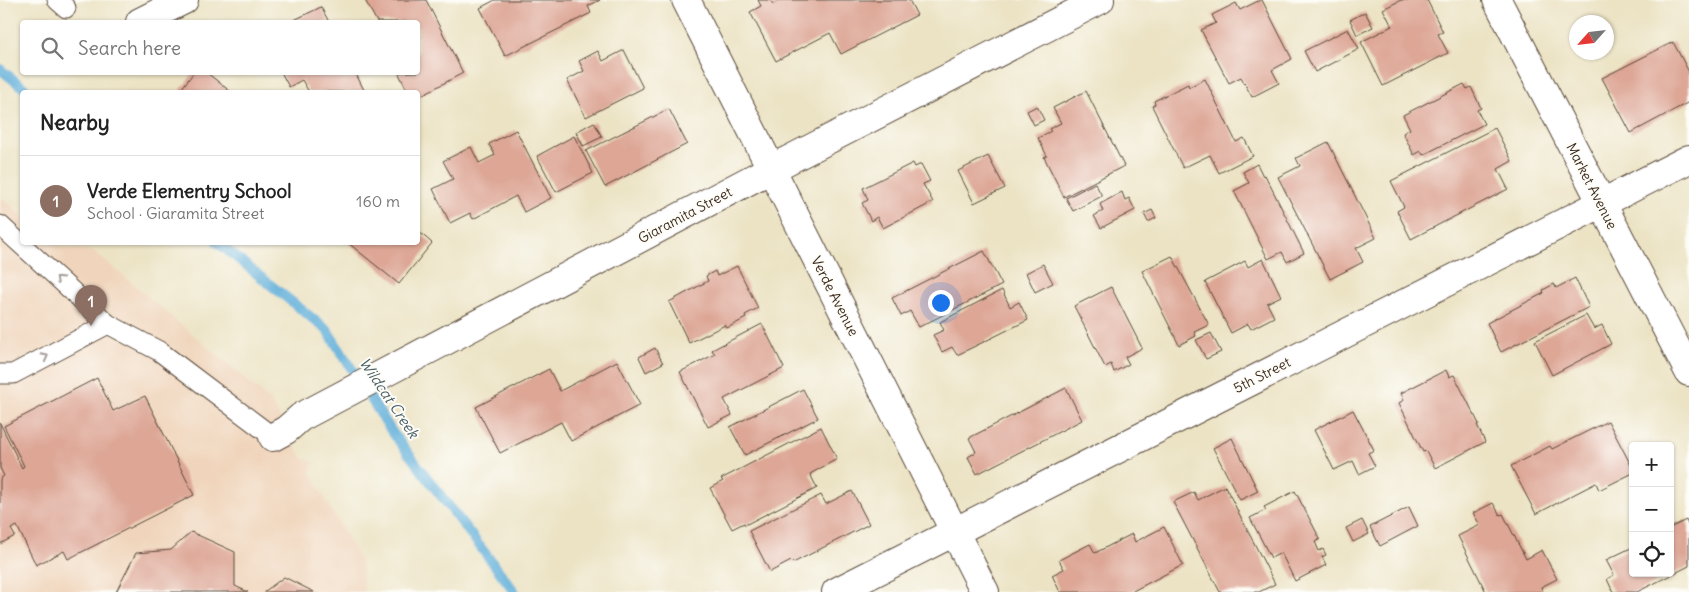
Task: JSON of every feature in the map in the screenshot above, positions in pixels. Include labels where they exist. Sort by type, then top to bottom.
[{"type":"street","points":[[144,20],[184,0]]},
{"type":"street","name":"Verde Avenue","points":[[686,0],[985,592]]},
{"type":"street","name":"Giaramita Street","points":[[273,436],[322,407],[771,169],[1100,0]]},
{"type":"street","name":"Market Avenue","points":[[1497,0],[1689,372]]},
{"type":"street","name":"5th Street","points":[[836,592],[1689,159]]},
{"type":"lane","points":[[0,225],[20,243]]},
{"type":"lane","points":[[22,245],[108,324],[159,351],[273,436]]},
{"type":"lane","points":[[0,374],[13,374],[108,324]]},
{"type":"shaded area","points":[[0,196],[20,213],[20,245],[59,245],[63,248],[94,251],[270,400],[302,458],[313,462],[311,473],[361,563],[364,592],[0,592]]},
{"type":"building","points":[[365,0],[426,0],[463,73],[420,96],[420,90],[407,90],[400,75],[420,75],[420,20],[376,20]]},
{"type":"building","points":[[495,0],[600,0],[588,6],[591,13],[505,56],[480,8]]},
{"type":"building","points":[[758,0],[770,0],[773,4],[781,0],[909,0],[917,15],[841,54],[830,33],[776,61],[750,12],[761,6]]},
{"type":"building","points":[[1262,0],[1292,59],[1272,70],[1279,83],[1252,97],[1241,77],[1229,83],[1201,30],[1216,23],[1212,15],[1236,3],[1240,10]]},
{"type":"building","points":[[1401,0],[1427,0],[1443,32],[1438,34],[1448,53],[1383,86],[1361,42],[1392,26],[1383,9]]},
{"type":"building","points":[[321,7],[328,20],[294,20]]},
{"type":"building","points":[[1365,12],[1373,27],[1357,35],[1350,20]]},
{"type":"building","points":[[1348,29],[1359,49],[1315,72],[1304,51]]},
{"type":"building","points":[[1673,42],[1689,72],[1689,102],[1631,133],[1602,78]]},
{"type":"building","points":[[624,50],[643,88],[586,117],[567,80],[584,71],[579,61],[598,51],[603,61]]},
{"type":"building","points":[[192,75],[210,75],[228,90],[180,90]]},
{"type":"building","points":[[283,75],[356,75],[364,90],[308,90],[302,80],[289,87]]},
{"type":"building","points":[[1205,79],[1236,142],[1244,138],[1253,156],[1219,173],[1210,155],[1183,168],[1152,106],[1155,104],[1154,101],[1188,84],[1189,87]]},
{"type":"building","points":[[1464,84],[1467,89],[1471,87],[1481,108],[1477,110],[1484,124],[1423,155],[1421,151],[1414,155],[1403,133],[1410,129],[1403,115]]},
{"type":"building","points":[[1086,91],[1124,166],[1064,197],[1044,157],[1047,156],[1038,138],[1051,131],[1049,129],[1061,123],[1053,108]]},
{"type":"building","points":[[1037,106],[1044,120],[1034,125],[1027,111]]},
{"type":"building","points":[[669,109],[687,144],[605,187],[586,151]]},
{"type":"building","points":[[594,122],[602,137],[583,146],[576,132]]},
{"type":"building","points":[[1495,128],[1512,161],[1498,169],[1508,189],[1411,239],[1397,211],[1404,207],[1391,181]]},
{"type":"building","points":[[516,130],[551,198],[524,212],[516,196],[473,219],[470,213],[450,223],[433,189],[453,179],[443,161],[471,147],[479,163],[495,155],[489,144]]},
{"type":"building","points":[[574,136],[593,173],[556,192],[537,156]]},
{"type":"building","points":[[1328,142],[1376,238],[1356,248],[1363,262],[1330,279],[1278,177],[1300,166],[1296,158]]},
{"type":"building","points":[[988,156],[1005,188],[974,203],[958,171]]},
{"type":"building","points":[[913,163],[915,167],[921,164],[930,181],[923,184],[933,202],[883,228],[877,217],[871,221],[862,203],[868,200],[863,188]]},
{"type":"building","points":[[1257,164],[1263,176],[1265,175],[1304,253],[1287,262],[1282,252],[1268,259],[1234,191],[1249,183],[1243,172]]},
{"type":"building","points":[[1095,183],[1102,196],[1073,211],[1066,198]]},
{"type":"building","points":[[1122,192],[1125,200],[1129,198],[1135,210],[1101,228],[1094,216],[1103,211],[1100,204]]},
{"type":"building","points":[[1152,210],[1156,218],[1148,222],[1144,214]]},
{"type":"building","points":[[420,233],[432,243],[399,284],[351,245],[420,245]]},
{"type":"building","points":[[984,251],[1002,285],[919,327],[910,311],[901,316],[892,298]]},
{"type":"building","points":[[1172,256],[1209,325],[1194,332],[1196,336],[1179,345],[1142,271]]},
{"type":"building","points":[[1263,259],[1281,296],[1267,303],[1274,317],[1251,329],[1248,324],[1231,333],[1205,282],[1245,261],[1248,267]]},
{"type":"building","points":[[1043,264],[1053,283],[1035,292],[1026,273]]},
{"type":"building","points":[[737,266],[758,308],[745,315],[746,318],[727,328],[725,325],[689,343],[669,302],[708,281],[706,276],[715,271],[717,276]]},
{"type":"building","points":[[1575,278],[1589,307],[1501,352],[1487,323],[1544,293],[1543,290],[1554,284],[1556,288]]},
{"type":"building","points":[[1111,287],[1142,348],[1125,357],[1129,364],[1114,372],[1111,364],[1105,367],[1074,306]]},
{"type":"building","points":[[1002,290],[1010,307],[1019,302],[1028,320],[957,355],[952,347],[942,352],[933,335],[944,330],[940,322]]},
{"type":"building","points":[[1586,315],[1594,329],[1602,325],[1611,344],[1552,375],[1535,341]]},
{"type":"building","points":[[762,324],[784,368],[724,399],[732,415],[708,427],[680,372],[715,354],[712,350]]},
{"type":"building","points":[[1211,333],[1221,352],[1206,359],[1196,340]]},
{"type":"building","points":[[655,348],[663,363],[646,372],[639,357]]},
{"type":"building","points":[[617,361],[640,405],[571,441],[561,422],[500,453],[476,407],[549,369],[560,391]]},
{"type":"building","points":[[1446,370],[1449,377],[1454,375],[1479,424],[1477,425],[1485,442],[1435,468],[1426,451],[1423,452],[1399,403],[1404,400],[1401,393]]},
{"type":"building","points":[[97,378],[113,411],[145,396],[194,495],[68,559],[64,551],[36,565],[17,526],[11,529],[15,536],[0,544],[0,479],[4,476],[0,468],[0,423],[22,468],[24,466],[4,426]]},
{"type":"building","points":[[1066,388],[1082,420],[977,474],[968,457],[976,452],[969,438]]},
{"type":"building","points":[[803,389],[818,418],[745,455],[730,427]]},
{"type":"building","points":[[1353,410],[1374,450],[1368,453],[1375,466],[1359,474],[1353,461],[1334,470],[1314,430]]},
{"type":"building","points":[[1608,421],[1629,461],[1629,475],[1599,490],[1596,483],[1536,514],[1511,466],[1550,446],[1552,449]]},
{"type":"building","points":[[821,427],[837,459],[810,474],[817,488],[745,525],[744,523],[732,529],[710,488],[723,481],[721,479]]},
{"type":"building","points":[[1232,438],[1258,491],[1240,500],[1213,448]]},
{"type":"building","points":[[1225,486],[1275,584],[1259,592],[1220,592],[1173,502],[1194,492],[1198,500]]},
{"type":"building","points":[[852,491],[869,524],[793,563],[791,561],[770,572],[749,531],[821,495],[826,504]]},
{"type":"building","points":[[1295,491],[1320,539],[1315,542],[1319,551],[1323,549],[1326,555],[1322,557],[1326,565],[1295,581],[1281,553],[1271,558],[1250,518],[1266,510],[1264,507]]},
{"type":"building","points":[[1493,503],[1500,515],[1503,514],[1526,559],[1542,550],[1557,579],[1541,587],[1543,592],[1486,592],[1458,536],[1480,525],[1473,513]]},
{"type":"building","points":[[1409,507],[1418,526],[1380,546],[1370,527]]},
{"type":"building","points":[[1362,520],[1369,534],[1353,542],[1346,528]]},
{"type":"building","points":[[1686,520],[1689,527],[1689,566],[1674,574],[1674,532],[1674,526]]},
{"type":"building","points":[[1164,527],[1183,565],[1131,592],[1060,592],[1052,575],[1064,569],[1059,560],[1090,544],[1095,553],[1132,534],[1135,542]]},
{"type":"building","points":[[191,532],[235,552],[235,586],[248,592],[116,592],[136,553],[171,550]]},
{"type":"building","points":[[1629,549],[1629,577],[1667,577],[1637,592],[1613,592],[1607,579],[1614,575],[1606,560]]},
{"type":"building","points":[[284,577],[314,592],[264,592]]},
{"type":"waterway","name":"Wildcat Creek","points":[[0,69],[26,90]]},
{"type":"waterway","name":"Wildcat Creek","points":[[221,245],[327,330],[392,432],[515,592]]},
{"type":"place","name":"Verde Elementry School","points":[[91,326]]}]
